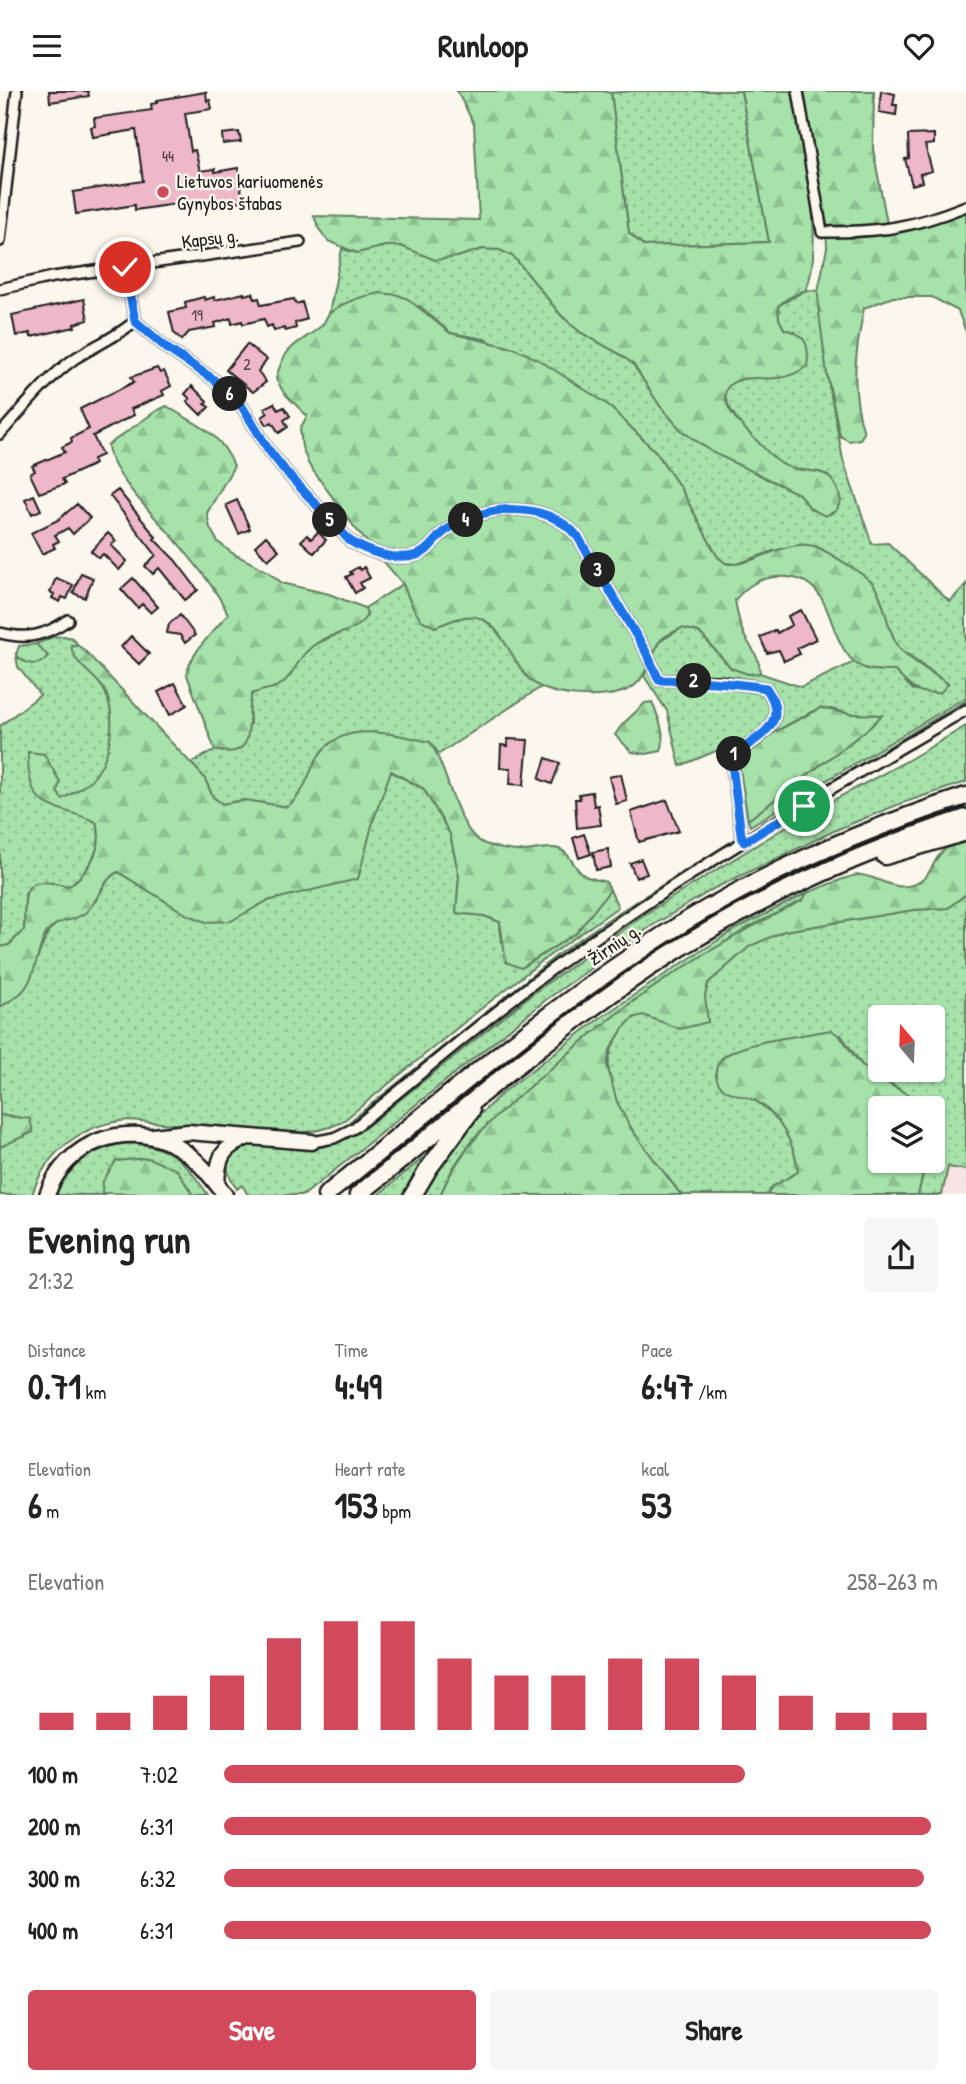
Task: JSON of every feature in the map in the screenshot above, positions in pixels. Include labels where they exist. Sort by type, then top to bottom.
[{"type":"highway","name":"Žirnių g.","points":[[326,1195],[547,1018],[601,977],[664,936],[757,881],[810,856],[872,829],[966,796]]},
{"type":"highway","name":"Žirnių g.","points":[[358,1195],[492,1084],[612,993],[674,952],[726,921],[822,872],[890,844],[966,818]]},
{"type":"highway","points":[[822,872],[966,832]]},
{"type":"highway","points":[[413,1195],[449,1139],[492,1084]]},
{"type":"main road","points":[[47,1195],[62,1167],[73,1156],[90,1144],[121,1135],[152,1136],[188,1132],[312,1142]]},
{"type":"main road","points":[[152,1136],[187,1153],[207,1170],[221,1189]]},
{"type":"main road","points":[[221,1189],[218,1165],[223,1152],[248,1137]]},
{"type":"street","points":[[0,241],[17,91]]},
{"type":"street","points":[[798,91],[822,232],[868,232],[899,228],[926,222],[966,206]]},
{"type":"street","name":"Kapsų g.","points":[[0,289],[37,280],[300,242]]},
{"type":"street","points":[[125,267],[135,321],[169,350],[213,379],[231,395],[243,408],[268,449],[286,472],[328,519],[359,547],[387,556],[413,557],[422,554],[444,531],[483,515],[508,509],[529,510],[552,516],[568,525],[578,537],[646,652],[659,680],[718,681],[766,688],[775,700],[776,716],[770,727],[731,757],[744,842]]},
{"type":"street","points":[[0,434],[58,372],[124,331],[135,321]]},
{"type":"street","points":[[0,633],[27,638],[68,620]]},
{"type":"street","points":[[312,1142],[334,1138],[354,1128],[524,990],[613,926],[744,842],[966,710]]},
{"type":"shaded area","points":[[948,1167],[966,1170],[966,1195],[942,1195]]},
{"type":"green space","points":[[457,91],[611,93],[629,233],[644,246],[769,242],[741,91],[793,91],[810,192],[814,245],[812,269],[806,290],[778,306],[779,319],[784,329],[797,334],[805,341],[808,352],[807,366],[786,377],[747,378],[736,381],[726,391],[725,398],[740,424],[777,461],[795,469],[820,472],[831,479],[841,501],[836,511],[825,516],[811,509],[799,494],[714,453],[682,431],[660,406],[633,364],[580,332],[561,315],[514,257],[500,250],[482,249],[435,260],[401,246],[385,246],[357,253],[328,241],[314,216],[479,220],[474,124]]},
{"type":"green space","points":[[741,91],[769,242],[644,246],[629,233],[611,93]]},
{"type":"green space","points":[[802,91],[874,91],[873,149],[889,234],[966,211],[966,332],[958,311],[932,297],[893,297],[864,308],[858,340],[855,385],[864,433],[860,439],[849,441],[840,436],[827,374],[818,291],[827,248],[826,225]]},
{"type":"green space","points":[[385,246],[401,246],[457,257],[482,249],[500,250],[514,257],[561,315],[580,332],[633,364],[660,406],[682,431],[714,453],[799,494],[811,509],[838,489],[832,480],[823,473],[793,469],[774,459],[738,420],[726,400],[725,392],[732,382],[752,378],[795,332],[784,329],[779,319],[778,306],[806,290],[818,291],[827,374],[843,460],[872,544],[888,543],[950,602],[966,584],[966,697],[750,826],[748,820],[869,728],[881,715],[850,714],[831,709],[813,711],[745,748],[742,740],[680,766],[667,711],[644,676],[659,642],[682,628],[699,632],[731,668],[748,674],[760,673],[801,687],[854,662],[869,670],[895,671],[913,690],[947,683],[898,647],[873,584],[816,546],[795,546],[737,564],[725,563],[717,556],[681,489],[656,452],[607,404],[485,339],[450,333],[420,306],[329,314],[342,249],[357,253]]},
{"type":"green space","points":[[380,293],[408,299],[450,333],[514,348],[539,360],[607,404],[656,452],[681,489],[717,556],[725,563],[745,562],[782,549],[808,545],[819,548],[856,570],[877,590],[890,630],[901,649],[948,684],[940,693],[919,691],[895,671],[873,670],[858,665],[844,650],[819,594],[795,578],[776,577],[758,581],[735,600],[741,627],[757,657],[760,673],[748,674],[731,668],[699,632],[682,628],[659,642],[643,675],[634,686],[604,696],[576,696],[537,685],[522,671],[496,630],[482,619],[464,617],[435,627],[421,620],[403,584],[355,528],[309,465],[302,447],[300,429],[307,416],[284,393],[276,379],[287,352],[322,326],[329,314],[353,300]]},
{"type":"green space","points":[[167,406],[222,444],[234,466],[207,513],[210,528],[218,542],[282,583],[329,594],[365,608],[367,615],[351,630],[313,646],[283,683],[252,694],[245,743],[239,749],[229,752],[215,750],[187,675],[197,651],[228,614],[198,568],[125,483],[111,457],[108,445]]},
{"type":"green space","points":[[403,584],[412,606],[435,627],[473,616],[491,625],[541,687],[439,754],[430,742],[287,807],[245,800],[222,804],[213,797],[204,777],[191,763],[215,750],[223,752],[250,724],[249,703],[252,694],[274,688],[306,651],[318,642],[361,622],[367,615],[365,608]]},
{"type":"green space","points":[[64,636],[72,638],[79,646],[72,645],[78,659],[106,694],[112,724],[109,746],[94,778],[62,800],[57,792],[31,784],[96,822],[99,840],[88,866],[69,886],[45,881],[25,893],[24,930],[9,945],[0,947],[0,726],[40,695],[18,667],[16,655],[27,662],[40,662],[47,656],[36,644]]},
{"type":"green space","points":[[36,644],[48,656],[45,660],[36,664],[28,663],[16,655],[19,646]]},
{"type":"green space","points":[[71,645],[79,646],[85,651],[204,777],[213,797],[222,804],[245,800],[287,807],[300,794],[323,751],[335,740],[349,735],[380,733],[430,742],[460,813],[475,837],[485,844],[512,851],[559,849],[567,854],[581,873],[606,882],[610,890],[576,933],[521,968],[506,962],[500,922],[484,916],[456,913],[459,876],[450,834],[424,789],[391,771],[374,818],[358,879],[267,901],[231,921],[206,922],[186,914],[118,872],[108,880],[85,913],[55,925],[47,932],[27,986],[0,1007],[0,947],[9,945],[24,930],[28,888],[41,882],[69,886],[89,866],[99,840],[96,822],[45,803],[37,796],[29,772],[28,752],[44,754],[60,782],[57,792],[62,799],[90,781],[106,755],[111,713],[106,693],[76,659]]},
{"type":"green space","points":[[966,700],[966,702],[752,829]]},
{"type":"green space","points":[[652,702],[662,733],[661,751],[646,754],[632,752],[615,735],[645,703]]},
{"type":"green space","points":[[820,708],[851,714],[882,715],[869,728],[748,820],[739,764],[745,748]]},
{"type":"green space","points":[[966,726],[966,782],[902,803],[838,829],[715,888],[650,927],[547,999],[304,1195],[248,1195],[242,1185],[237,1189],[227,1168],[229,1155],[233,1150],[256,1143],[315,1148],[354,1135],[532,994],[639,918],[800,818]]},
{"type":"green space","points":[[390,771],[424,789],[450,834],[459,876],[456,913],[484,916],[500,922],[501,940],[522,968],[576,933],[610,890],[618,907],[546,958],[342,1122],[314,1131],[268,1133],[130,1120],[113,1122],[82,1133],[57,1152],[38,1179],[32,1195],[0,1195],[0,1147],[33,1132],[13,1116],[0,1115],[0,1007],[23,991],[49,930],[59,922],[76,918],[96,900],[111,875],[119,872],[147,890],[253,908],[267,901],[308,890],[374,818]]},
{"type":"green space","points":[[735,839],[569,949],[349,1122],[561,952]]},
{"type":"green space","points":[[966,842],[966,894],[948,908],[914,910],[784,931],[750,946],[708,983],[705,996],[708,1022],[680,1029],[643,1015],[633,1018],[623,1028],[610,1050],[607,1065],[617,1102],[631,1129],[681,1195],[440,1195],[461,1157],[500,1113],[601,1026],[654,987],[717,947],[803,900],[807,893],[859,875],[895,886],[916,884],[929,873],[943,851]]},
{"type":"green space","points":[[807,893],[804,900],[749,927],[633,1001],[562,1059],[473,1139],[453,1168],[440,1195],[421,1195],[466,1128],[502,1093],[600,1018],[670,971],[734,930]]},
{"type":"green space","points":[[966,894],[966,1170],[948,1167],[942,1195],[918,1195],[923,1173],[945,1173],[945,1096],[910,1096],[888,1082],[945,1082],[945,1005],[868,1005],[868,1069],[862,1065],[841,1035],[762,1043],[733,1052],[721,1059],[726,1090],[753,1100],[773,1115],[790,1142],[798,1172],[772,1187],[767,1195],[681,1195],[627,1122],[616,1101],[610,1080],[609,1059],[623,1028],[633,1018],[647,1012],[705,996],[708,983],[750,946],[784,931],[914,910],[948,908]]},
{"type":"green space","points":[[831,1030],[868,1070],[868,1082],[886,1082],[912,1096],[868,1096],[868,1173],[923,1173],[918,1195],[767,1195],[772,1187],[798,1172],[790,1142],[772,1114],[756,1101],[725,1090],[718,1082],[716,1072],[717,1065],[726,1055],[768,1041]]},
{"type":"green space","points":[[0,1115],[30,1119],[33,1132],[0,1147]]},
{"type":"green space","points":[[128,1143],[155,1147],[176,1157],[208,1195],[193,1195],[177,1170],[102,1193],[104,1195],[56,1195],[67,1174],[84,1159],[105,1148]]},
{"type":"green space","points":[[434,1149],[407,1195],[378,1195]]},
{"type":"green space","points":[[148,1158],[177,1170],[193,1195],[102,1193],[103,1181],[116,1161]]},
{"type":"building","points":[[49,91],[88,91],[89,96],[50,102]]},
{"type":"building","points":[[881,91],[895,94],[893,105],[897,105],[896,115],[879,112]]},
{"type":"building","points":[[206,92],[212,109],[185,113],[191,151],[195,150],[200,171],[215,169],[215,172],[238,168],[243,201],[203,207],[202,200],[135,210],[135,205],[76,214],[73,192],[143,181],[136,130],[93,137],[91,127],[95,126],[94,118],[152,110],[151,104],[157,103],[157,100]]},
{"type":"building","points":[[239,132],[241,142],[223,144],[222,134]]},
{"type":"building","points":[[934,134],[934,144],[925,145],[932,171],[920,174],[922,182],[912,185],[905,159],[909,158],[908,135]]},
{"type":"building","points":[[253,293],[255,299],[259,298],[261,305],[294,299],[296,304],[302,302],[307,319],[295,323],[296,328],[285,331],[284,328],[274,331],[272,325],[267,327],[264,319],[232,324],[231,318],[215,323],[216,327],[189,332],[182,340],[174,333],[169,312],[186,308],[185,302],[204,297],[205,300],[214,297],[215,300]]},
{"type":"building","points":[[84,299],[88,320],[74,324],[75,327],[31,337],[30,333],[16,336],[12,315]]},
{"type":"building","points":[[247,344],[267,360],[258,371],[266,382],[253,392],[226,370]]},
{"type":"building","points":[[157,368],[160,373],[164,371],[171,386],[162,391],[164,395],[131,409],[134,415],[93,436],[102,455],[93,459],[95,464],[62,479],[65,484],[39,493],[30,474],[35,471],[32,466],[65,452],[62,447],[72,442],[71,438],[89,429],[80,409],[134,382],[131,377]]},
{"type":"building","points":[[192,386],[207,401],[205,404],[209,407],[201,415],[187,401],[190,399],[185,394]]},
{"type":"building","points":[[274,403],[278,410],[284,407],[290,416],[284,420],[288,427],[279,433],[272,422],[267,425],[262,417],[268,413],[264,408]]},
{"type":"building","points":[[118,490],[156,537],[154,539],[175,560],[198,590],[185,600],[159,568],[153,574],[145,566],[156,555],[110,496]]},
{"type":"building","points":[[34,495],[41,510],[32,514],[25,499]]},
{"type":"building","points":[[237,500],[250,529],[239,534],[226,505]]},
{"type":"building","points":[[77,504],[90,518],[73,534],[68,528],[55,535],[59,541],[53,544],[55,548],[42,554],[31,533],[58,520]]},
{"type":"building","points":[[318,532],[326,540],[314,553],[301,541],[307,535],[311,539]]},
{"type":"building","points":[[108,533],[116,541],[111,545],[127,561],[119,570],[103,554],[99,558],[91,551]]},
{"type":"building","points":[[266,536],[279,550],[268,560],[255,546]]},
{"type":"building","points":[[358,567],[360,570],[364,567],[370,578],[360,583],[363,588],[355,593],[346,577]]},
{"type":"building","points":[[81,573],[93,578],[85,598],[73,593]]},
{"type":"building","points":[[56,578],[73,585],[67,599],[62,597],[60,602],[52,598],[54,594],[50,592]]},
{"type":"building","points":[[133,578],[158,607],[151,613],[142,604],[138,608],[121,589]]},
{"type":"building","points":[[801,610],[816,639],[797,648],[800,654],[784,661],[779,650],[767,653],[760,637],[776,630],[777,633],[792,625],[788,616]]},
{"type":"building","points":[[180,615],[195,635],[185,643],[180,635],[167,633],[169,624]]},
{"type":"building","points":[[131,636],[149,654],[139,664],[121,647]]},
{"type":"building","points":[[175,683],[187,705],[170,715],[158,692]]},
{"type":"building","points":[[508,739],[528,740],[524,785],[510,784],[511,768],[500,768],[501,745],[508,746]]},
{"type":"building","points":[[546,758],[560,763],[552,784],[539,779]]},
{"type":"building","points":[[621,774],[627,801],[616,804],[609,777]]},
{"type":"building","points":[[592,792],[594,806],[598,805],[601,825],[577,828],[575,799],[580,799],[579,794]]},
{"type":"building","points":[[667,800],[679,831],[639,842],[631,812]]},
{"type":"building","points":[[584,834],[591,854],[579,858],[573,838]]},
{"type":"building","points":[[608,849],[611,867],[596,870],[593,852]]},
{"type":"building","points":[[641,859],[647,874],[636,878],[630,863]]},
{"type":"place","name":"Lietuvos kariuomenės Gynybos štabas","points":[[163,192]]},
{"type":"route","points":[[125,267],[135,321],[169,350],[213,379],[231,395],[243,408],[268,449],[286,472],[350,541],[359,547],[387,556],[413,557],[422,554],[444,531],[461,522],[508,509],[529,510],[552,516],[568,525],[578,537],[646,652],[659,680],[718,681],[766,688],[775,700],[776,716],[770,727],[731,757],[744,842],[804,806]]}]
